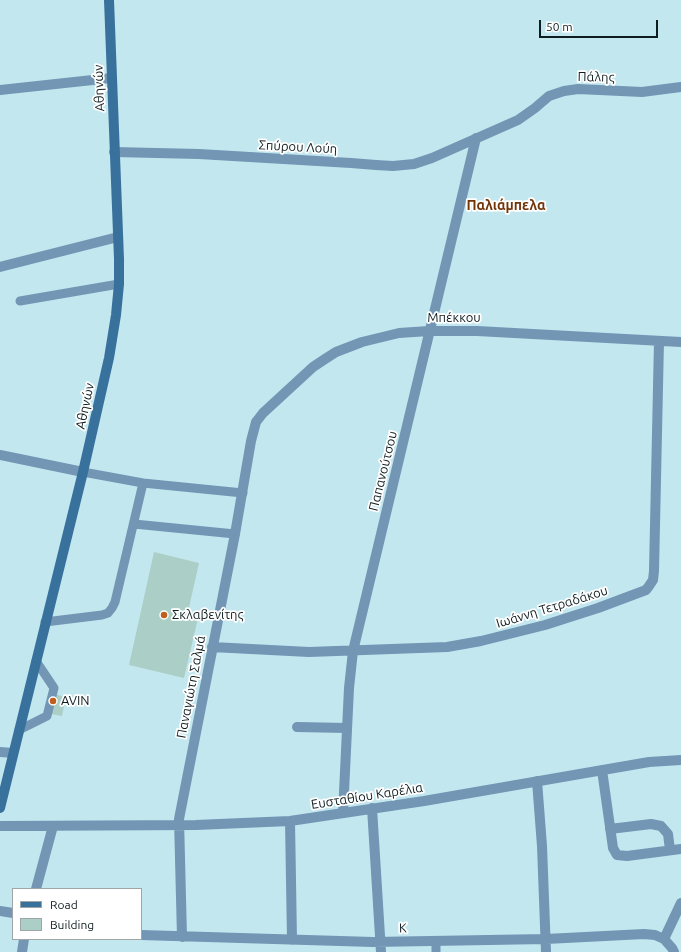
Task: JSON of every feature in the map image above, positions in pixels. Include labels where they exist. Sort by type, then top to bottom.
[{"type":"main road","name":"Αθηνών","points":[[0,808],[83,472],[113,333],[119,284],[109,0]]},
{"type":"street","points":[[0,90],[111,78]]},
{"type":"street","name":"Πάλης","points":[[476,138],[518,120],[550,96],[564,91],[578,89],[642,92],[681,87]]},
{"type":"street","name":"Σπύρου Λούη","points":[[114,152],[199,154],[393,166],[414,164],[432,158],[476,138]]},
{"type":"street","name":"Παπανούτσου","points":[[343,813],[349,688],[353,651],[476,138]]},
{"type":"street","points":[[0,266],[118,237]]},
{"type":"street","name":"Μπέκκου","points":[[256,422],[269,406],[314,367],[336,352],[362,342],[399,333],[429,330],[477,331],[681,342]]},
{"type":"street","name":"Ιωάννη Τετραδάκου","points":[[212,647],[299,652],[436,648],[481,641],[524,631],[585,612],[631,596],[648,588],[653,580],[654,571],[659,341]]},
{"type":"street","name":"Παναγιώτη Σαλμά","points":[[182,937],[179,824],[182,801],[243,493],[251,441],[256,422]]},
{"type":"street","points":[[0,455],[83,472]]},
{"type":"street","points":[[297,727],[347,728]]},
{"type":"street","points":[[0,752],[13,753]]},
{"type":"street","name":"Ευσταθίου Καρέλια","points":[[0,826],[290,821],[424,801],[649,762],[681,760]]},
{"type":"street","points":[[602,770],[613,848],[617,855],[627,856],[681,849]]},
{"type":"street","points":[[537,781],[542,846],[546,952]]},
{"type":"street","points":[[372,808],[381,947]]},
{"type":"street","points":[[290,821],[292,940]]},
{"type":"street","points":[[610,828],[651,824],[661,826],[668,834],[670,850]]},
{"type":"street","points":[[36,888],[53,826]]},
{"type":"street","points":[[675,949],[664,939],[681,903]]},
{"type":"street","points":[[0,911],[12,913]]},
{"type":"street","name":"Κ","points":[[142,935],[292,940],[381,947],[436,941],[546,939],[644,934],[655,935],[664,939]]},
{"type":"street","points":[[22,952],[24,940]]},
{"type":"lane","points":[[20,300],[119,284]]},
{"type":"lane","points":[[83,472],[143,483],[243,493]]},
{"type":"lane","points":[[45,622],[102,615],[108,613],[112,608],[115,602],[143,483]]},
{"type":"lane","points":[[134,524],[235,534]]},
{"type":"lane","points":[[19,730],[47,716],[54,688],[36,661]]},
{"type":"lane","points":[[436,941],[436,952]]},
{"type":"building","points":[[154,552],[199,563],[188,612],[199,614],[184,678],[129,665]]},
{"type":"building","points":[[50,693],[66,697],[62,716],[46,713]]},
{"type":"place","name":"Σκλαβενίτης","points":[[164,615]]},
{"type":"place","name":"AVIN","points":[[53,701]]},
{"type":"district","name":"Παλιάμπελα","points":[[506,205]]}]
